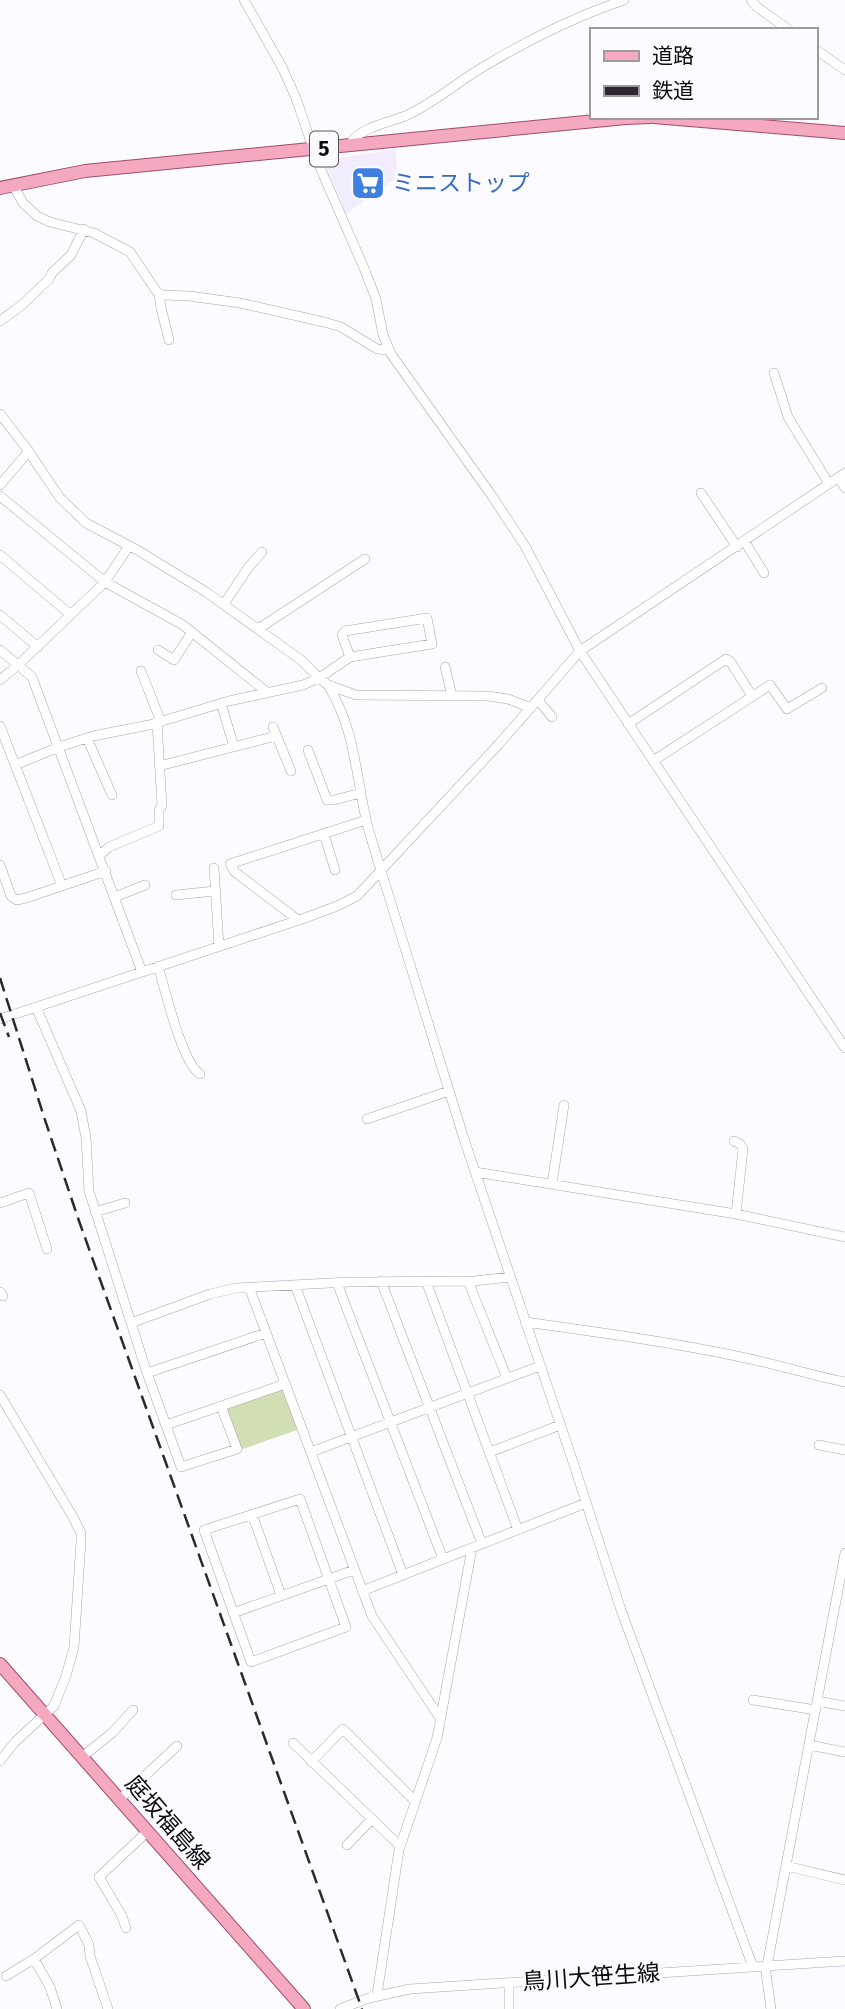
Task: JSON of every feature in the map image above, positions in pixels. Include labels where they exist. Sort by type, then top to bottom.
[{"type":"main road","name":"5","points":[[4,185],[85,171],[616,119]]},
{"type":"main road","name":"5","points":[[676,119],[845,133]]},
{"type":"main road","name":"庭坂福島線","points":[[0,1664],[304,2009]]},
{"type":"street","points":[[244,0],[282,67],[296,98],[314,150],[376,299],[388,349],[492,496],[518,536],[580,651],[845,1048]]},
{"type":"street","points":[[350,146],[353,138],[419,110],[484,67],[548,30],[624,0]]},
{"type":"street","points":[[751,0],[786,28]]},
{"type":"street","points":[[817,50],[845,70]]},
{"type":"street","points":[[4,185],[32,213],[50,222],[84,229],[130,252],[150,284],[159,293],[169,340]]},
{"type":"street","points":[[0,321],[28,300],[64,263],[84,229]]},
{"type":"street","points":[[159,293],[240,303],[324,322],[341,327],[377,349],[388,349]]},
{"type":"street","points":[[774,373],[788,417],[829,484]]},
{"type":"street","points":[[0,415],[29,451],[60,498],[80,518],[225,604],[301,660],[328,685],[356,695],[498,697],[531,708]]},
{"type":"street","points":[[0,485],[29,451]]},
{"type":"street","points":[[0,1019],[298,920],[357,896],[531,708],[580,651],[842,475],[845,488]]},
{"type":"street","points":[[701,493],[764,573]]},
{"type":"street","points":[[0,496],[105,582],[166,614],[268,692]]},
{"type":"street","points":[[0,680],[19,666],[105,582],[129,546]]},
{"type":"street","points":[[225,604],[248,568],[262,552]]},
{"type":"street","points":[[0,555],[71,615]]},
{"type":"street","points":[[258,629],[365,559]]},
{"type":"street","points":[[0,615],[37,647]]},
{"type":"street","points":[[15,765],[87,738],[303,685],[350,657],[432,644],[427,618],[345,631],[342,635],[350,657]]},
{"type":"street","points":[[158,650],[174,660],[192,632]]},
{"type":"street","points":[[0,650],[32,677],[142,972]]},
{"type":"street","points":[[628,724],[726,659],[730,661],[752,696]]},
{"type":"street","points":[[445,667],[452,696]]},
{"type":"street","points":[[100,856],[109,847],[159,825],[159,810],[162,805],[159,722],[141,671]]},
{"type":"street","points":[[328,685],[348,725],[366,820],[449,1091],[510,1278],[621,1610],[753,1966]]},
{"type":"street","points":[[653,761],[770,685],[787,709],[822,688]]},
{"type":"street","points":[[538,700],[552,717]]},
{"type":"street","points":[[221,703],[234,747]]},
{"type":"street","points":[[0,726],[62,886]]},
{"type":"street","points":[[159,766],[234,747],[275,731],[291,771]]},
{"type":"street","points":[[87,738],[112,795]]},
{"type":"street","points":[[309,750],[327,800],[361,793]]},
{"type":"street","points":[[298,920],[235,872],[230,864],[366,820]]},
{"type":"street","points":[[324,834],[335,870]]},
{"type":"street","points":[[0,865],[13,899],[26,898],[106,871]]},
{"type":"street","points":[[214,868],[219,946]]},
{"type":"street","points":[[115,897],[145,885]]},
{"type":"street","points":[[176,895],[215,891]]},
{"type":"street","points":[[158,966],[185,1053],[200,1074]]},
{"type":"street","points":[[36,1007],[81,1111],[86,1139],[89,1191],[147,1373],[181,1467],[237,1449],[221,1406]]},
{"type":"street","points":[[367,1119],[449,1091]]},
{"type":"street","points":[[552,1184],[564,1105]]},
{"type":"street","points":[[734,1141],[743,1149],[736,1214]]},
{"type":"street","points":[[475,1172],[736,1214],[845,1237]]},
{"type":"street","points":[[0,1203],[29,1193],[47,1250]]},
{"type":"street","points":[[95,1212],[125,1203]]},
{"type":"street","points":[[131,1323],[210,1294],[236,1288],[510,1278]]},
{"type":"street","points":[[381,1281],[482,1544]]},
{"type":"street","points":[[426,1281],[518,1530]]},
{"type":"street","points":[[468,1281],[507,1378]]},
{"type":"street","points":[[337,1283],[443,1559]]},
{"type":"street","points":[[295,1285],[403,1575]]},
{"type":"street","points":[[249,1287],[377,1625],[440,1718]]},
{"type":"street","points":[[525,1322],[739,1356],[845,1382]]},
{"type":"street","points":[[147,1373],[266,1333]]},
{"type":"street","points":[[311,1452],[540,1366]]},
{"type":"street","points":[[166,1425],[285,1384]]},
{"type":"street","points":[[0,1395],[81,1533],[71,1661],[54,1706],[15,1742],[0,1761]]},
{"type":"street","points":[[490,1452],[560,1425]]},
{"type":"street","points":[[819,1445],[845,1450]]},
{"type":"street","points":[[300,1499],[345,1627],[251,1661],[204,1530],[252,1514],[300,1499]]},
{"type":"street","points":[[362,1591],[586,1503]]},
{"type":"street","points":[[252,1514],[281,1595]]},
{"type":"street","points":[[377,1995],[400,1846],[437,1738],[472,1548]]},
{"type":"street","points":[[771,2009],[766,1966],[845,1553]]},
{"type":"street","points":[[233,1613],[354,1570]]},
{"type":"street","points":[[753,1700],[845,1706]]},
{"type":"street","points":[[82,1757],[112,1733],[134,1710]]},
{"type":"street","points":[[311,1762],[343,1729],[414,1800]]},
{"type":"street","points":[[293,1743],[400,1846]]},
{"type":"street","points":[[809,1745],[845,1752]]},
{"type":"street","points":[[120,1799],[177,1746]]},
{"type":"street","points":[[347,1845],[372,1819]]},
{"type":"street","points":[[126,1928],[99,1877],[148,1831]]},
{"type":"street","points":[[786,1866],[845,1880]]},
{"type":"street","points":[[6,1976],[79,1925],[89,1944],[90,1956],[108,2009]]},
{"type":"street","points":[[34,1959],[50,1987],[57,2009]]},
{"type":"street","name":"鳥川大笹生線","points":[[340,2009],[377,1995],[410,1990],[845,1961]]},
{"type":"street","points":[[509,1984],[509,2009]]},
{"type":"shaded area","points":[[395,149],[398,177],[346,214],[326,166],[333,159]]},
{"type":"green space","points":[[283,1387],[300,1429],[240,1450],[224,1408]]},
{"type":"railway","points":[[0,978],[79,1221],[362,2009]]},
{"type":"railway","points":[[0,1013],[9,1037]]},
{"type":"place","name":"ミニストップ","points":[[368,183]]}]
